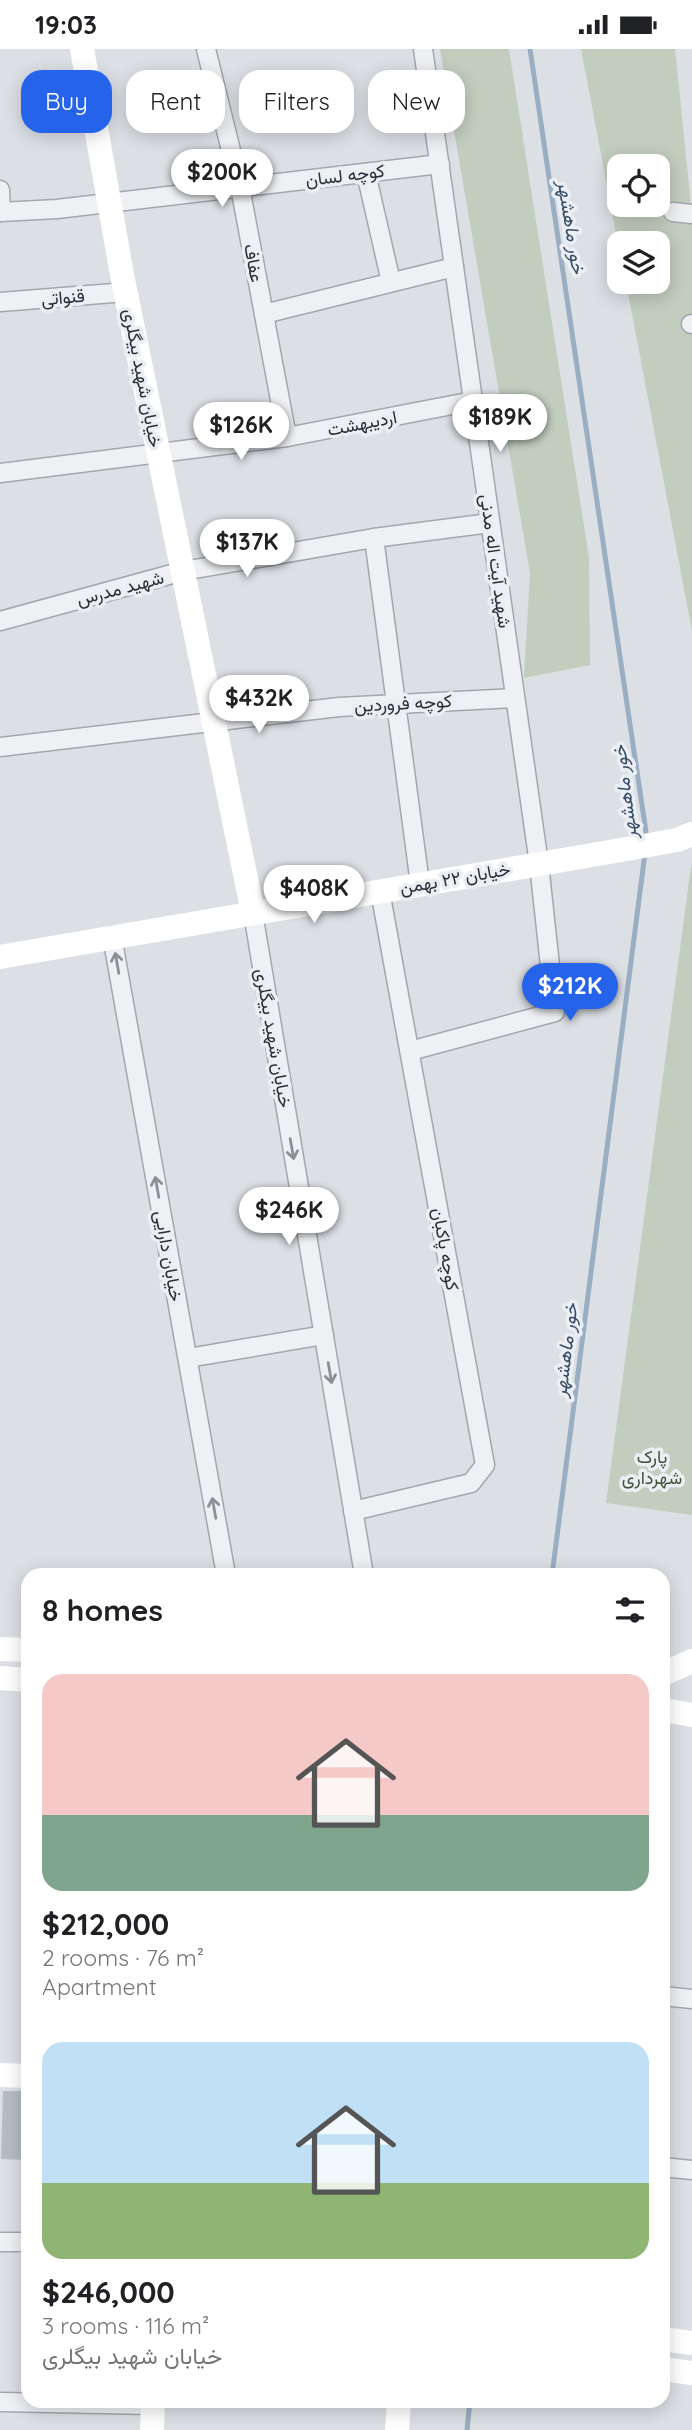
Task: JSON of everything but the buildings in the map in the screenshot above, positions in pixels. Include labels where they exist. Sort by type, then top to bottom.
[{"type":"street","name":"خیابان شهید بیگلری","points":[[82,49],[126,292],[253,913],[363,1568]]},
{"type":"street","name":"عفاف","points":[[206,49],[240,187],[287,437]]},
{"type":"street","name":"شهید آیت اله مدنی","points":[[410,1051],[555,1011],[539,864],[423,49]]},
{"type":"street","name":"کوچه لسان","points":[[1,212],[110,203],[440,164]]},
{"type":"street","points":[[366,173],[391,282]]},
{"type":"street","points":[[0,190],[1,212]]},
{"type":"street","points":[[673,212],[692,214]]},
{"type":"street","points":[[264,314],[454,267]]},
{"type":"street","name":"قنواتی","points":[[0,302],[126,292]]},
{"type":"street","name":"اردیبهشت","points":[[0,473],[158,451],[287,437],[473,401]]},
{"type":"street","name":"شهید مدرس","points":[[0,621],[183,571],[374,538],[490,523]]},
{"type":"street","points":[[374,538],[420,884]]},
{"type":"street","name":"کوچه فروردین","points":[[0,747],[213,720],[395,702],[515,698]]},
{"type":"street","name":"خیابان ۲۲ بهمن","points":[[0,957],[687,838]]},
{"type":"street","name":"کوچه پاکبان","points":[[353,1511],[471,1483],[485,1465],[380,891]]},
{"type":"street","name":"خیابان دارایی","points":[[112,936],[225,1568]]},
{"type":"street","points":[[187,1358],[324,1335]]},
{"type":"street","points":[[0,1649],[21,1650]]},
{"type":"street","points":[[670,1671],[692,1661]]},
{"type":"street","points":[[0,1678],[21,1680]]},
{"type":"street","points":[[670,1711],[692,1715]]},
{"type":"street","points":[[670,1997],[692,2000]]},
{"type":"street","points":[[0,2075],[21,2076]]},
{"type":"street","points":[[670,2168],[692,2170]]},
{"type":"street","points":[[0,2242],[21,2242]]},
{"type":"street","points":[[670,2340],[692,2343]]},
{"type":"street","points":[[670,2370],[692,2373]]},
{"type":"street","points":[[0,2402],[21,2402]]},
{"type":"street","points":[[152,2430],[153,2408]]},
{"type":"street","points":[[397,2430],[399,2408]]},
{"type":"green space","points":[[440,49],[509,49],[589,558],[590,665],[524,678],[530,573],[454,133],[465,133],[465,70],[444,70]]},
{"type":"green space","points":[[581,49],[675,49],[692,214],[692,631],[628,294],[670,294],[670,231],[616,231],[613,217],[670,217],[670,154],[607,154],[607,186]]},
{"type":"green space","name":"پارک شهرداری","points":[[692,866],[692,1515],[606,1503]]},
{"type":"waterway","name":"خور ماهشهر","points":[[530,49],[647,839]]},
{"type":"waterway","name":"خور ماهشهر","points":[[553,1568],[645,853]]},
{"type":"waterway","name":"خور ماهشهر","points":[[467,2430],[469,2408]]}]
